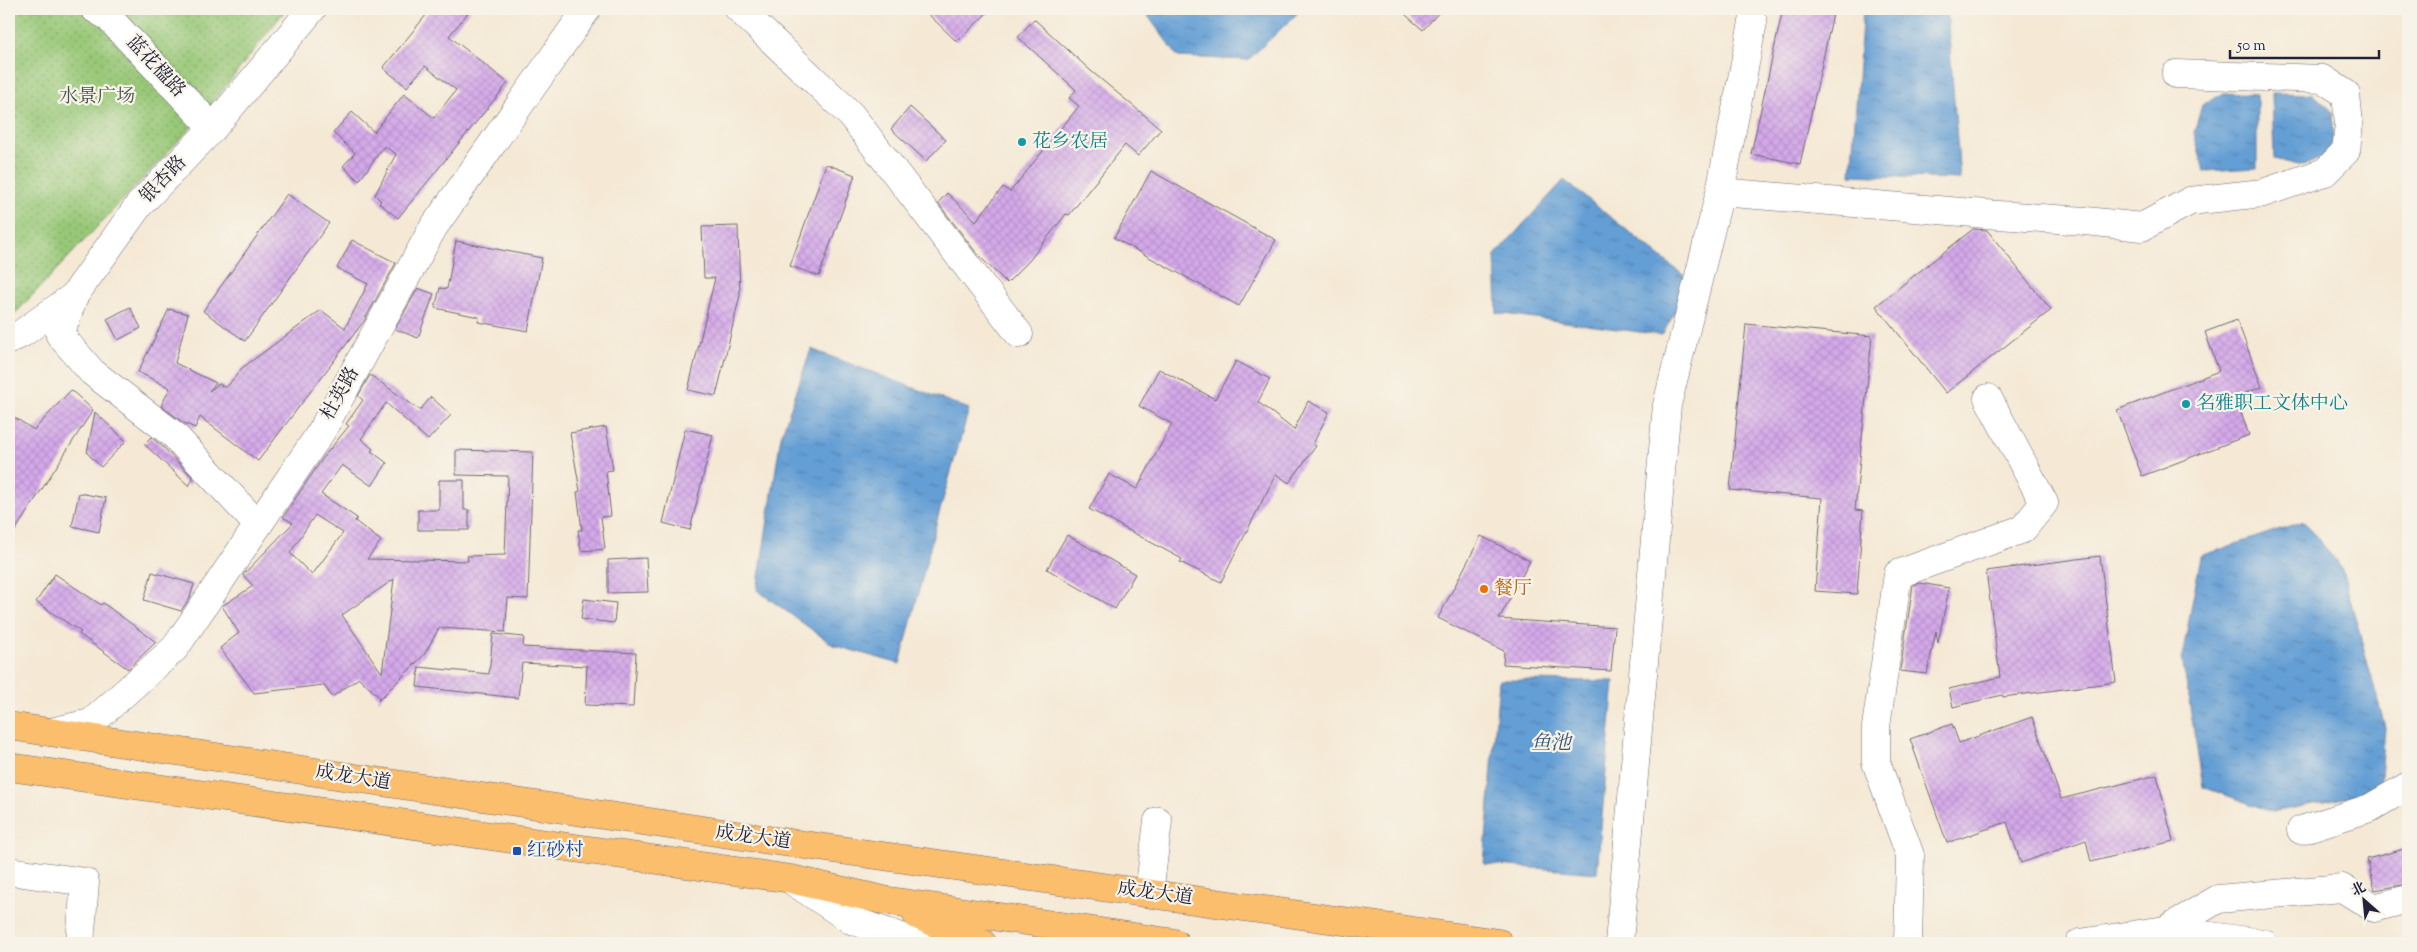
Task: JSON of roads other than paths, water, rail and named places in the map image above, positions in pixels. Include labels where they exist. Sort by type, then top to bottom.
[{"type":"highway","name":"成龙大道","points":[[9,726],[769,840],[1499,943]]},
{"type":"highway","name":"成龙大道","points":[[9,767],[791,880],[883,900],[1175,943]]},
{"type":"highway","points":[[883,900],[982,943]]},
{"type":"street","name":"蓝花楹路","points":[[95,9],[107,16],[213,128]]},
{"type":"street","name":"银杏路","points":[[9,340],[21,334],[74,296],[139,205],[213,128],[312,9]]},
{"type":"street","name":"杜英路","points":[[51,732],[91,723],[175,648],[320,432],[433,228],[587,9]]},
{"type":"street","points":[[739,9],[851,115],[1019,334]]},
{"type":"street","points":[[1619,943],[1667,405],[1720,192],[1753,22]]},
{"type":"street","points":[[1720,192],[2142,227],[2190,201],[2263,193],[2324,172],[2346,151],[2349,124],[2346,94],[2323,79],[2176,74]]},
{"type":"street","points":[[74,296],[60,335],[92,372],[174,435],[258,525]]},
{"type":"street","points":[[1908,943],[1910,855],[1876,762],[1876,727],[1898,574],[2023,529],[2044,503],[1988,398]]},
{"type":"street","points":[[2301,830],[2370,808],[2408,786]]},
{"type":"street","points":[[1150,893],[1158,821]]},
{"type":"street","points":[[9,871],[85,882],[80,943]]},
{"type":"street","points":[[791,880],[853,932],[918,943]]},
{"type":"street","points":[[2165,930],[2218,899],[2342,888],[2374,908],[2408,899]]},
{"type":"street","points":[[2080,943],[2165,930],[2263,943]]},
{"type":"water","points":[[1143,9],[1302,9],[1248,60],[1178,57]]},
{"type":"water","points":[[1863,9],[1947,9],[1960,179],[1851,175]]},
{"type":"water","points":[[2224,93],[2257,95],[2257,168],[2204,171],[2194,133],[2202,105]]},
{"type":"water","points":[[2272,93],[2313,94],[2332,111],[2334,140],[2325,156],[2303,166],[2274,159]]},
{"type":"water","points":[[1564,180],[1692,282],[1662,335],[1497,313],[1495,255]]},
{"type":"water","points":[[811,349],[969,409],[938,517],[900,664],[833,645],[757,590],[781,436]]},
{"type":"water","points":[[2304,521],[2342,569],[2385,727],[2380,791],[2273,812],[2203,787],[2182,657],[2201,556]]},
{"type":"water","name":"鱼池","points":[[1499,680],[1614,681],[1597,873],[1484,864]]},
{"type":"place","name":"花乡农居","points":[[1022,142]]},
{"type":"place","name":"名雅职工文体中心","points":[[2186,404]]},
{"type":"place","name":"餐厅","points":[[1484,589]]},
{"type":"place","name":"红砂村","points":[[517,851]]},
{"type":"park label","name":"水景广场","points":[[97,97]]}]
